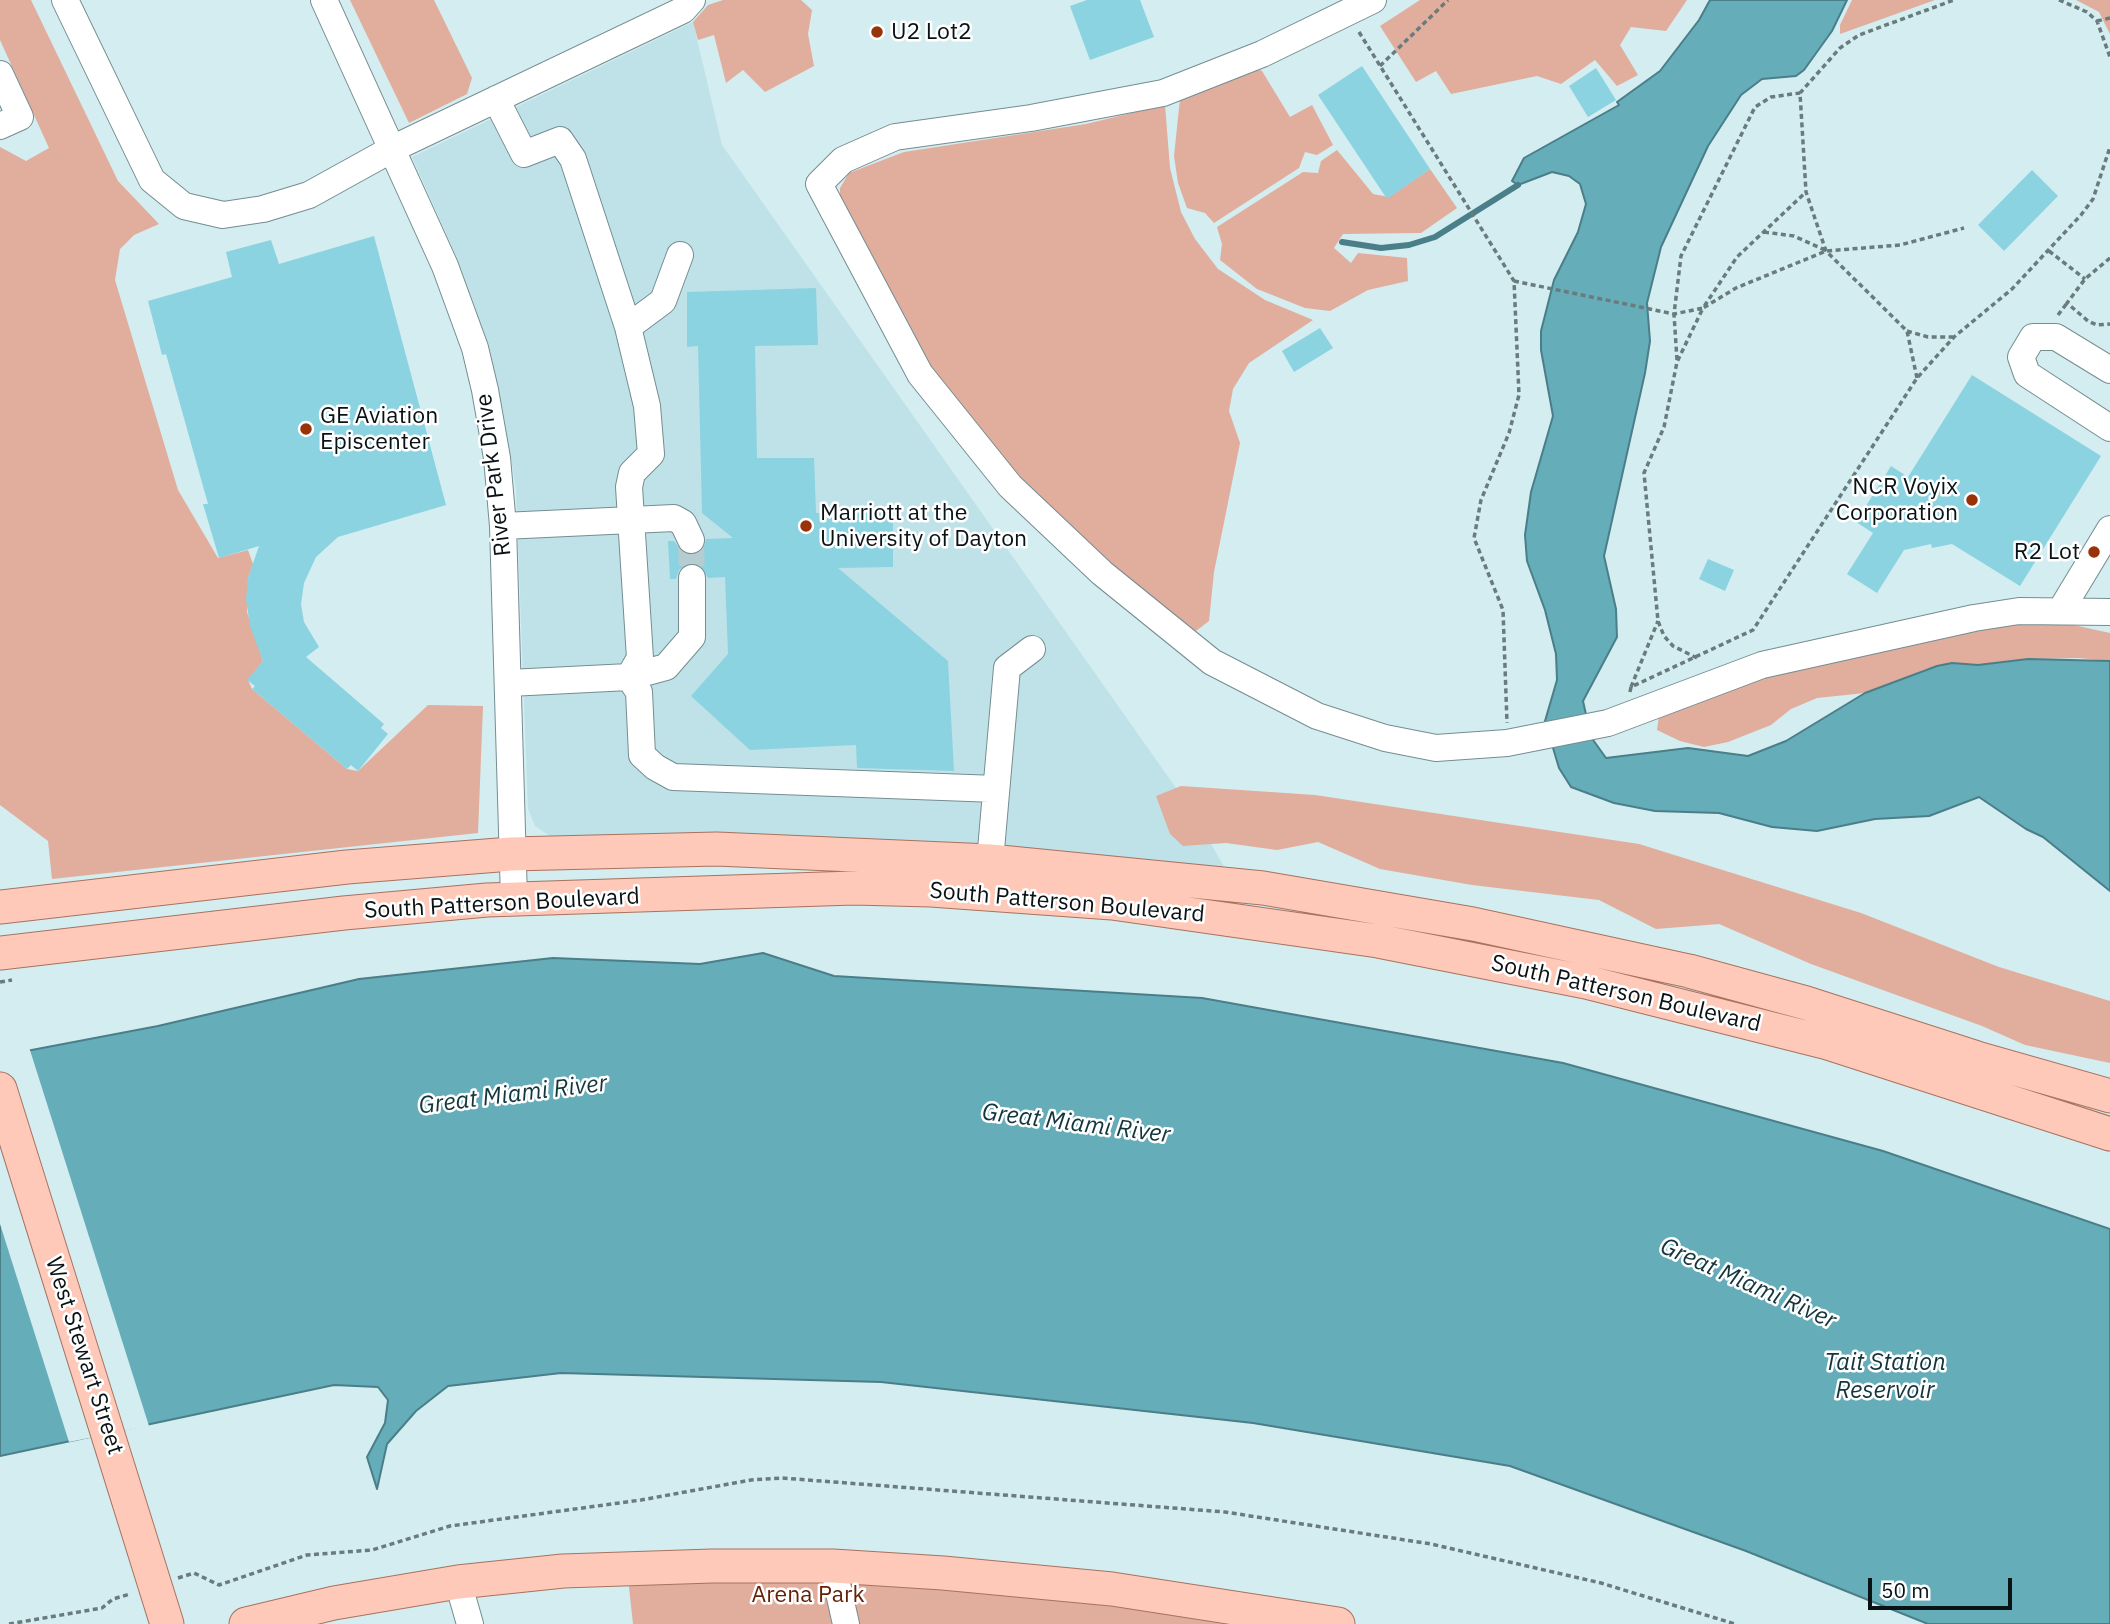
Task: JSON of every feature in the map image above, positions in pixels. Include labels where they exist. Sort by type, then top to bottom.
[{"type":"main road","name":"South Patterson Boulevard","points":[[0,907],[347,867],[511,854],[717,849],[990,861],[1263,888],[1473,924],[1689,971],[1806,1003],[1977,1058],[2110,1096]]},
{"type":"main road","name":"South Patterson Boulevard","points":[[10,966],[344,913],[514,900],[751,894],[854,888],[932,890],[1112,903],[1378,941],[1586,982],[1828,1043],[2110,1134]]},
{"type":"main road","name":"West Stewart Street","points":[[0,1089],[167,1624]]},
{"type":"main road","points":[[246,1624],[334,1603],[458,1582],[564,1572],[712,1566],[833,1566],[1112,1589],[1338,1624]]},
{"type":"street","points":[[65,0],[152,180],[184,206],[223,215],[262,209],[329,186],[394,148],[683,10],[692,0]]},
{"type":"street","name":"River Park Drive","points":[[324,0],[394,148],[453,286],[475,348],[494,437],[503,526],[514,900]]},
{"type":"street","points":[[1373,0],[1262,54],[1163,93],[1031,118],[895,137],[843,160],[819,184],[920,374],[1010,486],[1101,573],[1212,662],[1317,716],[1385,738],[1436,748],[1519,741],[1614,721],[1762,665],[1974,618],[2019,611],[2110,612]]},
{"type":"street","points":[[0,74],[20,117],[0,127]]},
{"type":"street","points":[[496,99],[524,154],[560,140],[573,159],[628,327],[647,406],[650,454],[623,473],[629,487],[640,659],[629,677]]},
{"type":"street","points":[[628,327],[663,301],[680,255]]},
{"type":"street","points":[[2108,424],[2027,374],[2021,356],[2033,337],[2056,337],[2110,370]]},
{"type":"street","points":[[503,526],[674,518],[683,523],[691,540]]},
{"type":"street","points":[[2061,610],[2110,529]]},
{"type":"street","points":[[509,683],[629,677],[666,667],[692,637],[692,578]]},
{"type":"street","points":[[932,890],[990,861],[1007,668],[1032,649]]},
{"type":"street","points":[[629,677],[639,692],[642,755],[655,767],[673,777],[996,789]]},
{"type":"street","points":[[833,1566],[846,1624]]},
{"type":"street","points":[[458,1582],[470,1624]]},
{"type":"path","points":[[1380,66],[1448,0]]},
{"type":"path","points":[[1677,362],[1674,314],[1681,256],[1755,107],[1771,97],[1800,93],[1839,48],[1859,36],[1954,0]]},
{"type":"path","points":[[2059,0],[2087,12],[2097,22],[2110,57]]},
{"type":"path","points":[[1347,12],[1514,281],[1519,395],[1509,433],[1481,500],[1474,538],[1503,611],[1519,741]]},
{"type":"path","points":[[2097,22],[2110,18]]},
{"type":"path","points":[[1800,93],[1807,192],[1826,251]]},
{"type":"path","points":[[1631,687],[1753,630],[1917,378],[1954,337],[2012,289],[2093,199],[2110,147]]},
{"type":"path","points":[[1698,658],[1673,646],[1664,636],[1658,621],[1644,473],[1664,427],[1677,362],[1703,308],[1737,257],[1807,192]]},
{"type":"path","points":[[1514,281],[1674,314],[1703,308],[1736,288],[1826,251],[1900,245],[1964,228]]},
{"type":"path","points":[[1764,232],[1794,236],[1826,251],[1907,331],[1928,337],[1954,337]]},
{"type":"path","points":[[2049,251],[2085,279]]},
{"type":"path","points":[[2055,318],[2085,279],[2110,258]]},
{"type":"path","points":[[2067,303],[2088,321],[2097,325],[2110,324]]},
{"type":"path","points":[[1907,331],[1917,378]]},
{"type":"path","points":[[1614,721],[1658,621]]},
{"type":"path","points":[[0,982],[10,966]]},
{"type":"path","points":[[190,1574],[194,1573],[219,1585],[307,1555],[372,1550],[450,1526],[641,1500],[751,1480],[782,1478],[1225,1512],[1431,1544],[1601,1583],[1735,1624]]},
{"type":"path","points":[[9,1624],[102,1608],[118,1597]]},
{"type":"shaded area","points":[[693,22],[722,145],[1193,812],[1231,879],[559,842],[535,826],[528,809],[516,489],[502,405],[479,322],[456,256],[412,157]]},
{"type":"green space","points":[[0,0],[31,0],[118,181],[159,224],[134,235],[120,249],[115,280],[178,490],[218,558],[248,550],[253,564],[248,578],[247,612],[263,661],[248,680],[252,689],[347,769],[358,771],[428,705],[483,706],[478,833],[52,879],[48,841],[0,805],[0,147],[26,161],[49,148],[0,40]]},
{"type":"green space","points":[[350,0],[434,0],[472,78],[467,94],[409,123]]},
{"type":"green space","points":[[723,0],[801,0],[812,10],[808,34],[814,66],[765,92],[743,70],[726,83],[714,35],[698,40],[693,22],[708,5]]},
{"type":"green space","points":[[1420,0],[1687,0],[1666,31],[1631,27],[1620,45],[1638,75],[1617,86],[1595,60],[1561,84],[1537,76],[1451,94],[1436,71],[1416,82],[1380,26]]},
{"type":"green space","points":[[1852,0],[1935,0],[1840,34],[1840,25]]},
{"type":"green space","points":[[2076,0],[2110,0],[2110,34],[2099,12]]},
{"type":"green space","points":[[1254,68],[1262,71],[1290,117],[1312,105],[1333,145],[1317,155],[1305,152],[1299,168],[1214,223],[1205,213],[1187,208],[1178,183],[1174,156],[1180,99]]},
{"type":"green space","points":[[1165,105],[1170,168],[1181,212],[1195,239],[1218,269],[1265,300],[1313,320],[1249,363],[1233,389],[1229,411],[1240,443],[1214,572],[1209,621],[1196,631],[1179,628],[1019,481],[926,363],[840,211],[840,188],[849,173],[904,152],[1086,124]]},
{"type":"green space","points":[[1337,150],[1373,194],[1389,197],[1430,169],[1457,208],[1421,233],[1343,234],[1334,248],[1351,263],[1358,253],[1407,258],[1408,281],[1368,290],[1330,311],[1305,308],[1257,289],[1220,260],[1222,244],[1217,227],[1303,172],[1318,173],[1321,161]]},
{"type":"green space","points":[[2046,619],[2110,633],[2110,661],[2079,658],[2028,659],[1978,665],[1952,663],[1926,669],[1865,693],[1817,698],[1791,709],[1771,725],[1728,742],[1704,747],[1680,741],[1657,730],[1659,716],[1789,667],[1977,628]]},
{"type":"green space","points":[[1181,786],[1315,795],[1639,844],[1861,913],[1999,967],[2110,1001],[2110,1063],[2025,1045],[1982,1026],[1811,964],[1719,924],[1656,929],[1599,900],[1472,885],[1380,869],[1318,842],[1277,850],[1226,843],[1183,846],[1170,834],[1156,796]]},
{"type":"green space","name":"Arena Park","points":[[713,1566],[1338,1624],[633,1624],[627,1569]]},
{"type":"water","points":[[1710,0],[1847,0],[1832,31],[1804,70],[1796,76],[1762,79],[1741,95],[1708,146],[1661,247],[1647,303],[1650,341],[1645,373],[1604,556],[1616,609],[1617,637],[1583,701],[1591,737],[1606,758],[1688,748],[1748,756],[1786,741],[1865,693],[1937,666],[1952,663],[1978,665],[2028,659],[2110,661],[2110,891],[2043,837],[2026,829],[1979,797],[1929,816],[1875,819],[1817,831],[1772,827],[1719,813],[1655,811],[1614,803],[1571,787],[1559,768],[1545,721],[1557,680],[1556,654],[1545,610],[1527,561],[1525,535],[1531,492],[1553,416],[1541,350],[1541,331],[1554,280],[1578,232],[1586,204],[1580,184],[1569,176],[1552,172],[1518,185],[1512,181],[1524,158],[1619,105],[1617,102],[1660,71],[1699,20]]},
{"type":"water","name":"Tait Station Reservoir","points":[[763,953],[834,976],[1202,998],[1563,1063],[1883,1151],[2110,1229],[2110,1624],[1928,1624],[1746,1551],[1510,1466],[1253,1423],[881,1382],[561,1373],[448,1386],[416,1411],[387,1444],[377,1489],[367,1457],[385,1423],[388,1400],[378,1387],[334,1385],[0,1456],[0,1056],[158,1026],[359,979],[553,958],[700,964]]},
{"type":"pier","points":[[29,1047],[149,1426],[69,1442],[0,1224],[0,1053]]},
{"type":"building","points":[[1087,0],[1140,0],[1154,37],[1090,60],[1070,6]]},
{"type":"building","points":[[1362,66],[1430,169],[1387,199],[1318,95]]},
{"type":"building","points":[[1596,68],[1616,100],[1588,117],[1569,86]]},
{"type":"building","points":[[2032,170],[2058,196],[2004,251],[1978,225]]},
{"type":"building","name":"GE Aviation Episcenter","points":[[374,236],[446,505],[338,537],[316,557],[304,583],[301,604],[304,622],[319,647],[306,657],[384,724],[381,728],[388,734],[358,771],[351,765],[347,769],[252,689],[255,686],[247,680],[263,661],[250,626],[246,599],[248,578],[259,546],[219,558],[203,504],[208,504],[166,354],[162,355],[148,301],[232,277],[226,252],[271,240],[279,264]]},
{"type":"building","name":"Marriott at the University of Dayton","points":[[816,288],[818,345],[755,346],[757,458],[814,458],[816,513],[893,513],[893,567],[838,568],[948,661],[954,771],[857,768],[856,745],[750,750],[691,696],[728,654],[725,577],[708,578],[700,565],[691,562],[679,570],[676,579],[670,579],[668,541],[674,541],[682,552],[690,556],[703,550],[706,539],[733,538],[702,513],[698,346],[687,347],[687,292]]},
{"type":"building","points":[[1320,328],[1333,348],[1294,372],[1282,351]]},
{"type":"building","name":"NCR Voyix Corporation","points":[[1972,375],[2101,456],[2020,586],[1952,544],[1932,548],[1931,544],[1904,550],[1877,593],[1847,574],[1873,533],[1856,522],[1891,466],[1908,477]]},
{"type":"building","points":[[1708,559],[1734,570],[1725,591],[1699,579]]},
{"type":"waterway","points":[[1342,242],[1381,248],[1409,245],[1435,237],[1518,185]]},
{"type":"tunnel","points":[[691,540],[692,578]]},
{"type":"place","name":"U2 Lot2","points":[[877,32]]},
{"type":"place","name":"GE Aviation Episcenter","points":[[306,429]]},
{"type":"place","name":"NCR Voyix Corporation","points":[[1972,500]]},
{"type":"place","name":"Marriott at the University of Dayton","points":[[806,526]]},
{"type":"place","name":"R2 Lot","points":[[2094,552]]},
{"type":"water label","name":"Great Miami River","points":[[513,1095]]},
{"type":"water label","name":"Great Miami River","points":[[1076,1124]]},
{"type":"water label","name":"Great Miami River","points":[[1748,1284]]}]
